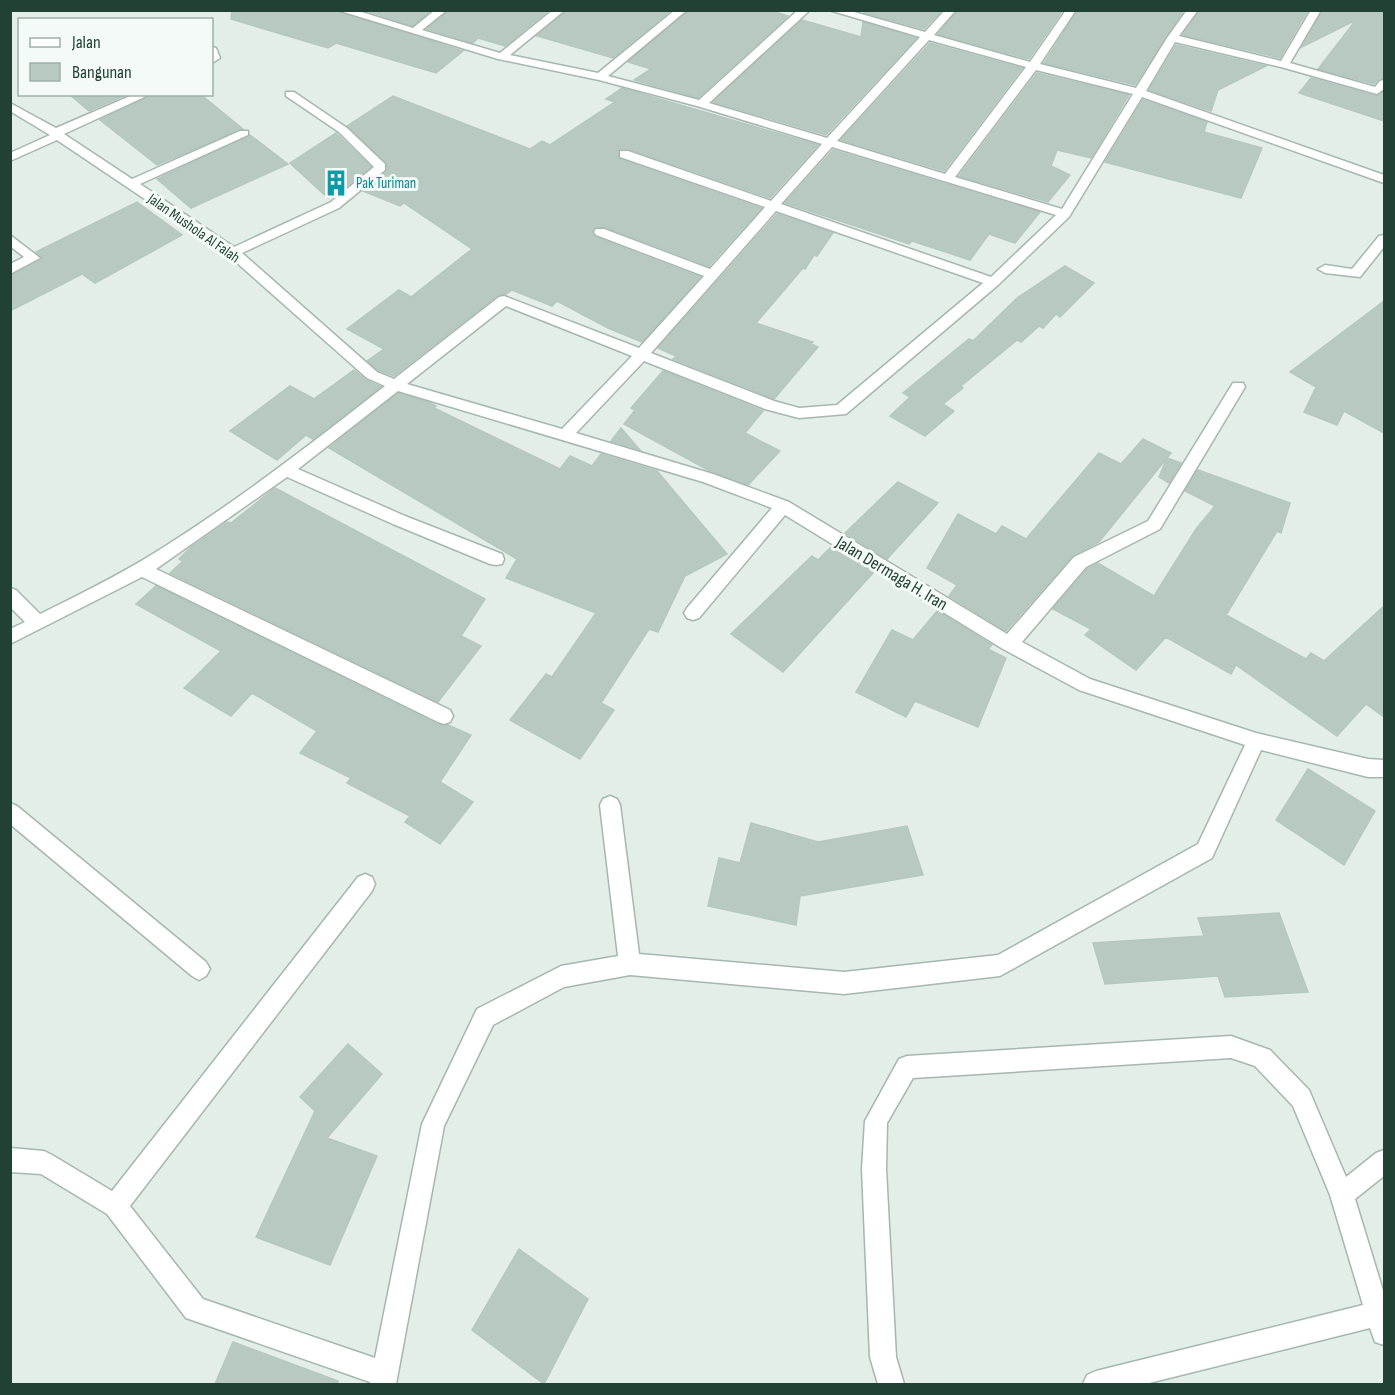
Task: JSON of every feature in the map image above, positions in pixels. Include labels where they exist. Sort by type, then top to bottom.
[{"type":"street","points":[[342,10],[502,57],[600,77],[701,104],[1065,214]]},
{"type":"street","points":[[415,31],[442,10]]},
{"type":"street","points":[[502,57],[560,10]]},
{"type":"street","points":[[600,77],[682,10]]},
{"type":"street","points":[[701,104],[805,10]]},
{"type":"street","points":[[566,435],[643,353],[829,143],[951,10]]},
{"type":"street","points":[[948,178],[1033,66],[1071,10]]},
{"type":"street","points":[[10,637],[141,569],[286,470],[504,300],[770,405],[799,413],[841,410],[993,282],[1065,214],[1172,38],[1193,10]]},
{"type":"street","points":[[1284,65],[1316,10]]},
{"type":"street","points":[[836,11],[1033,66],[1139,92],[1384,179]]},
{"type":"street","points":[[1172,38],[1284,65],[1377,91],[1384,83]]},
{"type":"street","points":[[233,252],[335,205],[381,167],[343,130],[290,94]]},
{"type":"street","points":[[10,158],[142,96]]},
{"type":"street","name":"Jalan Mushola Al Falah","points":[[10,106],[57,134],[233,252],[372,375],[395,384]]},
{"type":"street","points":[[131,184],[244,133]]},
{"type":"street","points":[[624,154],[993,282]]},
{"type":"street","points":[[600,232],[712,274]]},
{"type":"street","points":[[10,239],[33,258],[10,270]]},
{"type":"street","points":[[1325,268],[1355,274],[1384,239]]},
{"type":"street","name":"Jalan Dermaga H. Iran","points":[[395,384],[708,478],[783,506],[1008,644],[1085,685],[1256,741],[1368,768],[1384,769]]},
{"type":"street","points":[[1008,644],[1041,610],[1080,561],[1154,525],[1238,387]]},
{"type":"street","points":[[286,470],[399,520],[496,559]]},
{"type":"street","points":[[693,613],[783,506]]},
{"type":"street","points":[[141,569],[444,716]]},
{"type":"street","points":[[10,595],[37,623]]},
{"type":"street","points":[[10,1160],[44,1163],[115,1206],[195,1309],[385,1380],[433,1124],[485,1017],[561,977],[630,964],[844,983],[1000,965],[1205,851],[1256,741]]},
{"type":"street","points":[[610,805],[630,964]]},
{"type":"street","points":[[10,812],[199,969]]},
{"type":"street","points":[[115,1206],[365,884]]},
{"type":"street","points":[[891,1384],[883,1357],[874,1159],[876,1121],[908,1067],[1232,1047],[1262,1059],[1301,1098],[1342,1195],[1381,1324],[1096,1384]]},
{"type":"street","points":[[1342,1195],[1384,1161]]},
{"type":"building","points":[[232,10],[335,10],[463,51],[436,73],[336,43],[328,48],[231,19]]},
{"type":"building","points":[[364,10],[431,10],[413,26]]},
{"type":"building","points":[[449,10],[549,10],[505,46],[478,38],[473,43],[427,29]]},
{"type":"building","points":[[567,10],[671,10],[613,58],[537,36]]},
{"type":"building","points":[[689,10],[769,10],[788,16],[698,98],[634,80],[651,69],[628,62]]},
{"type":"building","points":[[864,10],[942,10],[924,29],[864,13]]},
{"type":"building","points":[[958,10],[1063,10],[1029,59],[938,34]]},
{"type":"building","points":[[1078,10],[1184,10],[1135,85],[1044,63]]},
{"type":"building","points":[[1200,10],[1308,10],[1280,58],[1183,35]]},
{"type":"building","points":[[1323,10],[1384,10],[1384,78],[1374,84],[1318,69],[1356,20],[1302,47]]},
{"type":"building","points":[[802,20],[861,37],[863,22],[916,38],[826,135],[713,102]]},
{"type":"building","points":[[930,43],[1022,68],[944,171],[841,140]]},
{"type":"building","points":[[1176,45],[1266,66],[1218,90],[1211,111],[1149,90]]},
{"type":"building","points":[[1037,73],[1129,95],[1091,158],[1057,150],[1051,166],[1070,175],[1048,202],[959,176]]},
{"type":"building","points":[[1311,78],[1376,96],[1384,91],[1384,121],[1299,93]]},
{"type":"building","points":[[622,88],[818,145],[770,198],[629,149],[618,149],[619,159],[761,208],[709,266],[605,227],[594,228],[592,233],[595,237],[700,277],[642,342],[608,328],[557,301],[552,306],[512,290],[498,295],[394,376],[378,370],[367,361],[384,349],[347,329],[399,290],[411,297],[472,249],[404,203],[400,206],[363,191],[386,172],[387,164],[347,126],[393,96],[530,149],[542,141],[550,145],[615,102],[606,99]]},
{"type":"building","points":[[71,96],[123,96],[89,111]]},
{"type":"building","points":[[149,96],[202,96],[243,129],[157,165],[100,120]]},
{"type":"building","points":[[1143,100],[1207,122],[1204,132],[1262,148],[1241,198],[1105,162]]},
{"type":"building","points":[[336,133],[371,167],[328,198],[290,163]]},
{"type":"building","points":[[250,135],[288,164],[191,208],[157,179]]},
{"type":"building","points":[[833,150],[1040,212],[1015,243],[989,234],[970,260],[912,241],[909,244],[785,203]]},
{"type":"building","points":[[137,202],[182,235],[95,283],[82,274],[10,311],[10,276],[41,260],[42,257],[36,252]]},
{"type":"building","points":[[777,214],[833,233],[817,256],[814,255],[805,269],[803,268],[756,323],[813,342],[811,344],[818,347],[774,399],[673,359],[676,356],[658,348]]},
{"type":"building","points":[[1065,266],[1094,283],[1060,317],[1056,314],[1043,328],[1039,326],[1021,342],[1017,340],[961,386],[963,388],[943,404],[954,411],[925,436],[890,416],[910,397],[903,393],[969,339],[973,341],[1017,298]]},
{"type":"building","points":[[1384,301],[1384,433],[1344,411],[1337,425],[1304,412],[1316,387],[1290,372]]},
{"type":"building","points":[[354,370],[366,380],[381,387],[313,439],[306,435],[277,460],[230,431],[290,386],[314,399]]},
{"type":"building","points":[[663,371],[763,411],[745,433],[780,451],[748,485],[708,470],[624,424],[635,410],[631,408]]},
{"type":"building","points":[[398,393],[428,402],[436,406],[434,408],[560,469],[570,456],[592,466],[601,454],[657,471],[727,554],[685,576],[658,632],[649,629],[601,703],[614,710],[580,759],[510,720],[546,674],[552,677],[596,613],[506,578],[517,559],[329,448]]},
{"type":"building","points":[[621,428],[640,450],[611,441]]},
{"type":"building","points":[[1143,439],[1171,453],[1099,542],[1072,556],[1006,631],[949,596],[957,585],[927,568],[958,514],[996,534],[1002,526],[1026,539],[1099,453],[1121,464]]},
{"type":"building","points":[[1167,458],[1181,463],[1169,483],[1159,477]]},
{"type":"building","points":[[1198,470],[1290,503],[1281,533],[1277,531],[1226,615],[1306,659],[1311,653],[1324,661],[1384,606],[1384,717],[1366,704],[1337,736],[1236,665],[1231,674],[1166,637],[1136,670],[1085,635],[1091,629],[1053,609],[1087,569],[1098,563],[1154,596],[1196,529],[1215,506],[1185,491]]},
{"type":"building","points":[[898,482],[938,503],[887,559],[845,533]]},
{"type":"building","points":[[275,488],[485,599],[461,636],[481,646],[438,702],[170,573],[183,561],[179,559],[190,548],[227,522],[231,523]]},
{"type":"building","points":[[832,546],[874,572],[783,672],[731,634],[812,556],[818,560]]},
{"type":"building","points":[[156,586],[437,724],[448,725],[471,735],[440,782],[473,802],[440,844],[405,822],[410,816],[347,783],[351,778],[300,753],[317,731],[252,693],[231,716],[184,688],[221,651],[136,604]]},
{"type":"building","points":[[937,611],[992,645],[988,649],[1006,658],[978,727],[915,701],[906,717],[856,692],[892,630],[913,640]]},
{"type":"building","points":[[1308,769],[1375,811],[1344,865],[1276,820]]},
{"type":"building","points":[[751,823],[818,842],[907,826],[923,875],[800,896],[796,925],[708,906],[719,858],[740,863]]},
{"type":"building","points":[[1279,913],[1308,992],[1225,997],[1218,976],[1105,984],[1093,943],[1204,936],[1198,918]]},
{"type":"building","points":[[348,1044],[382,1074],[327,1138],[377,1156],[330,1265],[256,1237],[315,1111],[300,1097]]},
{"type":"building","points":[[519,1249],[588,1299],[544,1384],[472,1330]]},
{"type":"building","points":[[233,1342],[338,1381],[337,1384],[215,1384]]},
{"type":"place","name":"Pak Turiman","points":[[336,183]]}]
